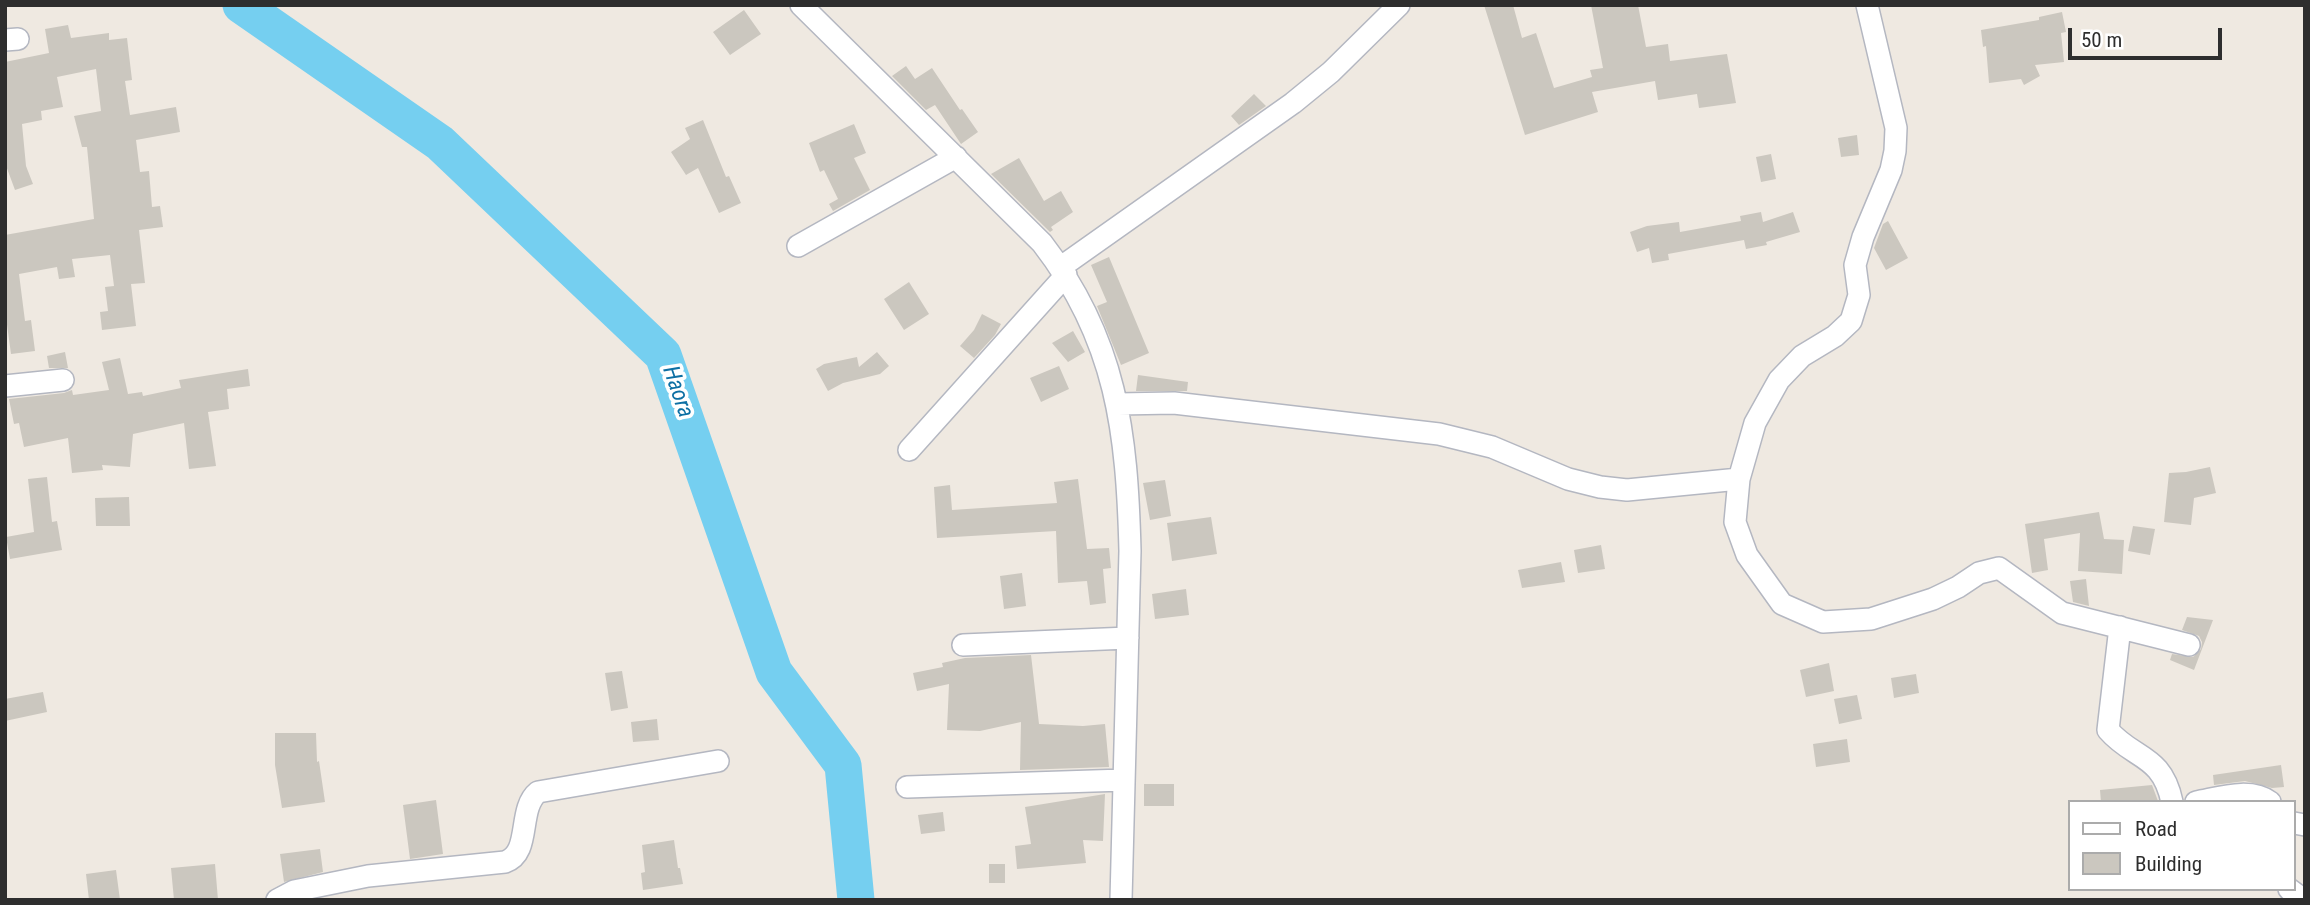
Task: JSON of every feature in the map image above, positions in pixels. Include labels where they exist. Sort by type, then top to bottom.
[{"type":"street","points":[[800,5],[1042,243],[1063,271],[1085,310],[1107,360],[1118,404],[1129,504],[1121,900]]},
{"type":"street","points":[[909,450],[1063,271],[1293,103],[1345,59],[1399,5]]},
{"type":"street","points":[[1867,5],[1896,128],[1891,170],[1863,237],[1855,265],[1858,295],[1851,321],[1835,336],[1802,356],[1779,380],[1755,423],[1739,479],[1735,522],[1747,555],[1782,604],[1823,622],[1871,619],[1933,599],[1979,573],[1999,568],[2062,613],[2189,645]]},
{"type":"street","points":[[799,246],[956,157]]},
{"type":"street","points":[[5,386],[63,380]]},
{"type":"street","points":[[1118,404],[1174,403],[1439,434],[1492,447],[1568,479],[1600,487],[1627,490],[1739,479]]},
{"type":"street","points":[[2120,627],[2108,730],[2154,764],[2169,786],[2172,800]]},
{"type":"street","points":[[963,645],[1128,638]]},
{"type":"street","points":[[277,900],[294,891],[368,876],[505,862],[514,859],[518,852],[530,798],[538,792],[718,761]]},
{"type":"street","points":[[907,787],[1124,780]]},
{"type":"street","points":[[2211,800],[2247,795],[2261,795],[2267,800]]},
{"type":"building","points":[[1484,5],[1513,5],[1522,38],[1536,33],[1554,88],[1592,77],[1590,70],[1603,68],[1591,5],[1638,5],[1646,47],[1668,44],[1670,61],[1727,54],[1736,103],[1699,108],[1697,94],[1658,100],[1655,81],[1592,92],[1598,112],[1525,135]]},
{"type":"building","points":[[744,10],[761,34],[730,55],[713,32]]},
{"type":"building","points":[[2062,12],[2066,32],[2061,33],[2064,62],[2035,65],[2040,76],[2024,85],[2021,79],[1989,83],[1986,46],[1983,47],[1981,30],[2039,20],[2039,17]]},
{"type":"building","points":[[68,25],[71,38],[109,33],[109,40],[127,38],[132,80],[125,81],[130,115],[176,107],[180,132],[136,140],[140,172],[149,171],[152,207],[160,206],[163,227],[139,230],[145,283],[131,284],[136,326],[102,330],[100,312],[108,311],[105,287],[114,286],[110,255],[72,259],[75,277],[59,279],[57,267],[19,274],[25,321],[31,320],[35,351],[11,354],[5,310],[5,235],[94,219],[87,147],[82,147],[74,116],[101,111],[96,69],[57,77],[63,107],[41,111],[42,120],[22,124],[26,166],[33,184],[15,190],[5,163],[5,62],[49,53],[45,29]]},
{"type":"building","points":[[906,66],[915,79],[932,68],[978,132],[961,144],[935,105],[926,110],[892,76]]},
{"type":"building","points":[[1254,94],[1266,106],[1239,125],[1231,116]]},
{"type":"building","points":[[703,120],[726,177],[729,176],[741,203],[719,213],[698,168],[686,175],[671,152],[690,139],[685,128]]},
{"type":"building","points":[[854,124],[866,153],[854,158],[870,190],[833,211],[829,204],[838,199],[824,170],[820,172],[809,143]]},
{"type":"building","points":[[1857,135],[1859,155],[1841,157],[1838,138]]},
{"type":"building","points":[[1771,154],[1776,179],[1761,182],[1756,157]]},
{"type":"building","points":[[1019,158],[1044,201],[1061,191],[1073,212],[1051,227],[1053,230],[1050,232],[991,174]]},
{"type":"building","points":[[1761,212],[1763,222],[1793,212],[1800,232],[1766,242],[1767,245],[1746,249],[1744,240],[1668,254],[1669,260],[1652,263],[1649,248],[1637,252],[1630,232],[1647,226],[1679,222],[1680,232],[1741,221],[1740,216]]},
{"type":"building","points":[[1888,221],[1908,258],[1886,270],[1874,248],[1883,224]]},
{"type":"building","points":[[1109,257],[1149,353],[1121,365],[1097,306],[1107,302],[1091,265]]},
{"type":"building","points":[[909,282],[929,314],[904,330],[884,299]]},
{"type":"building","points":[[982,314],[1001,324],[995,335],[974,358],[960,346],[974,330]]},
{"type":"building","points":[[1073,331],[1085,352],[1068,362],[1052,343]]},
{"type":"building","points":[[65,352],[68,368],[49,368],[47,356]]},
{"type":"building","points":[[877,352],[889,366],[880,374],[843,383],[828,391],[816,369],[824,364],[857,357],[859,367]]},
{"type":"building","points":[[120,358],[128,394],[142,392],[143,396],[181,388],[179,380],[248,369],[250,386],[227,389],[229,409],[208,412],[216,466],[189,469],[184,423],[133,434],[130,467],[102,465],[103,470],[72,473],[68,438],[24,447],[19,423],[14,424],[9,399],[72,390],[73,395],[109,390],[102,362]]},
{"type":"building","points":[[1059,366],[1069,389],[1041,402],[1030,378]]},
{"type":"building","points":[[1138,375],[1188,382],[1187,391],[1136,391]]},
{"type":"building","points":[[2210,467],[2216,493],[2194,498],[2191,525],[2164,522],[2169,473]]},
{"type":"building","points":[[47,477],[52,522],[57,521],[62,550],[10,559],[6,537],[34,532],[28,479]]},
{"type":"building","points":[[1078,479],[1087,549],[1109,548],[1111,568],[1103,569],[1106,603],[1090,605],[1087,581],[1058,583],[1056,531],[937,538],[934,487],[950,485],[952,510],[1057,503],[1054,482]]},
{"type":"building","points":[[1165,480],[1171,516],[1150,520],[1143,483]]},
{"type":"building","points":[[129,497],[130,526],[96,526],[95,498]]},
{"type":"building","points":[[2099,512],[2104,539],[2124,540],[2122,574],[2078,571],[2080,533],[2044,539],[2048,570],[2032,573],[2025,524]]},
{"type":"building","points":[[1211,517],[1217,554],[1172,561],[1167,523]]},
{"type":"building","points":[[2133,526],[2155,529],[2150,555],[2128,551]]},
{"type":"building","points":[[1601,545],[1605,569],[1578,573],[1574,550]]},
{"type":"building","points":[[1561,562],[1565,582],[1522,588],[1518,570]]},
{"type":"building","points":[[1022,573],[1026,606],[1004,609],[1000,576]]},
{"type":"building","points":[[2086,579],[2089,606],[2073,602],[2070,581]]},
{"type":"building","points":[[1186,589],[1189,615],[1155,619],[1152,594]]},
{"type":"building","points":[[2187,617],[2213,620],[2194,670],[2170,660],[2172,654],[2193,657],[2201,649],[2199,636],[2182,630]]},
{"type":"building","points":[[1031,655],[1039,724],[1105,724],[1109,767],[1020,770],[1021,722],[980,731],[947,730],[949,684],[917,691],[913,673],[943,667],[942,663],[965,658]]},
{"type":"building","points":[[1829,663],[1834,691],[1806,697],[1800,670]]},
{"type":"building","points":[[622,671],[628,708],[611,711],[605,673]]},
{"type":"building","points":[[1916,674],[1919,693],[1894,698],[1891,678]]},
{"type":"building","points":[[43,692],[47,712],[5,721],[5,699]]},
{"type":"building","points":[[1857,695],[1862,719],[1839,724],[1834,699]]},
{"type":"building","points":[[657,719],[659,740],[633,742],[631,722]]},
{"type":"building","points":[[275,733],[316,733],[317,762],[319,761],[325,802],[282,808],[275,765]]},
{"type":"building","points":[[1847,739],[1850,762],[1816,767],[1813,744]]},
{"type":"building","points":[[2281,765],[2284,787],[2272,788],[2245,781],[2214,785],[2213,775]]},
{"type":"building","points":[[1144,784],[1174,784],[1174,806],[1144,806]]},
{"type":"building","points":[[2152,785],[2158,800],[2101,800],[2100,790]]},
{"type":"building","points":[[1105,794],[1103,841],[1083,840],[1086,863],[1017,869],[1015,846],[1031,844],[1025,807]]},
{"type":"building","points":[[436,800],[443,854],[410,859],[403,805]]},
{"type":"building","points":[[943,812],[945,831],[921,834],[918,815]]},
{"type":"building","points":[[674,840],[683,884],[643,890],[641,873],[645,872],[642,845]]},
{"type":"building","points":[[320,849],[323,872],[284,882],[280,854]]},
{"type":"building","points":[[215,864],[218,900],[174,900],[171,868]]},
{"type":"building","points":[[989,864],[1005,864],[1005,883],[989,883]]},
{"type":"building","points":[[116,870],[120,900],[89,900],[86,874]]},
{"type":"waterway","name":"Haora","points":[[241,5],[440,143],[663,355],[774,672],[843,765],[856,900]]}]
